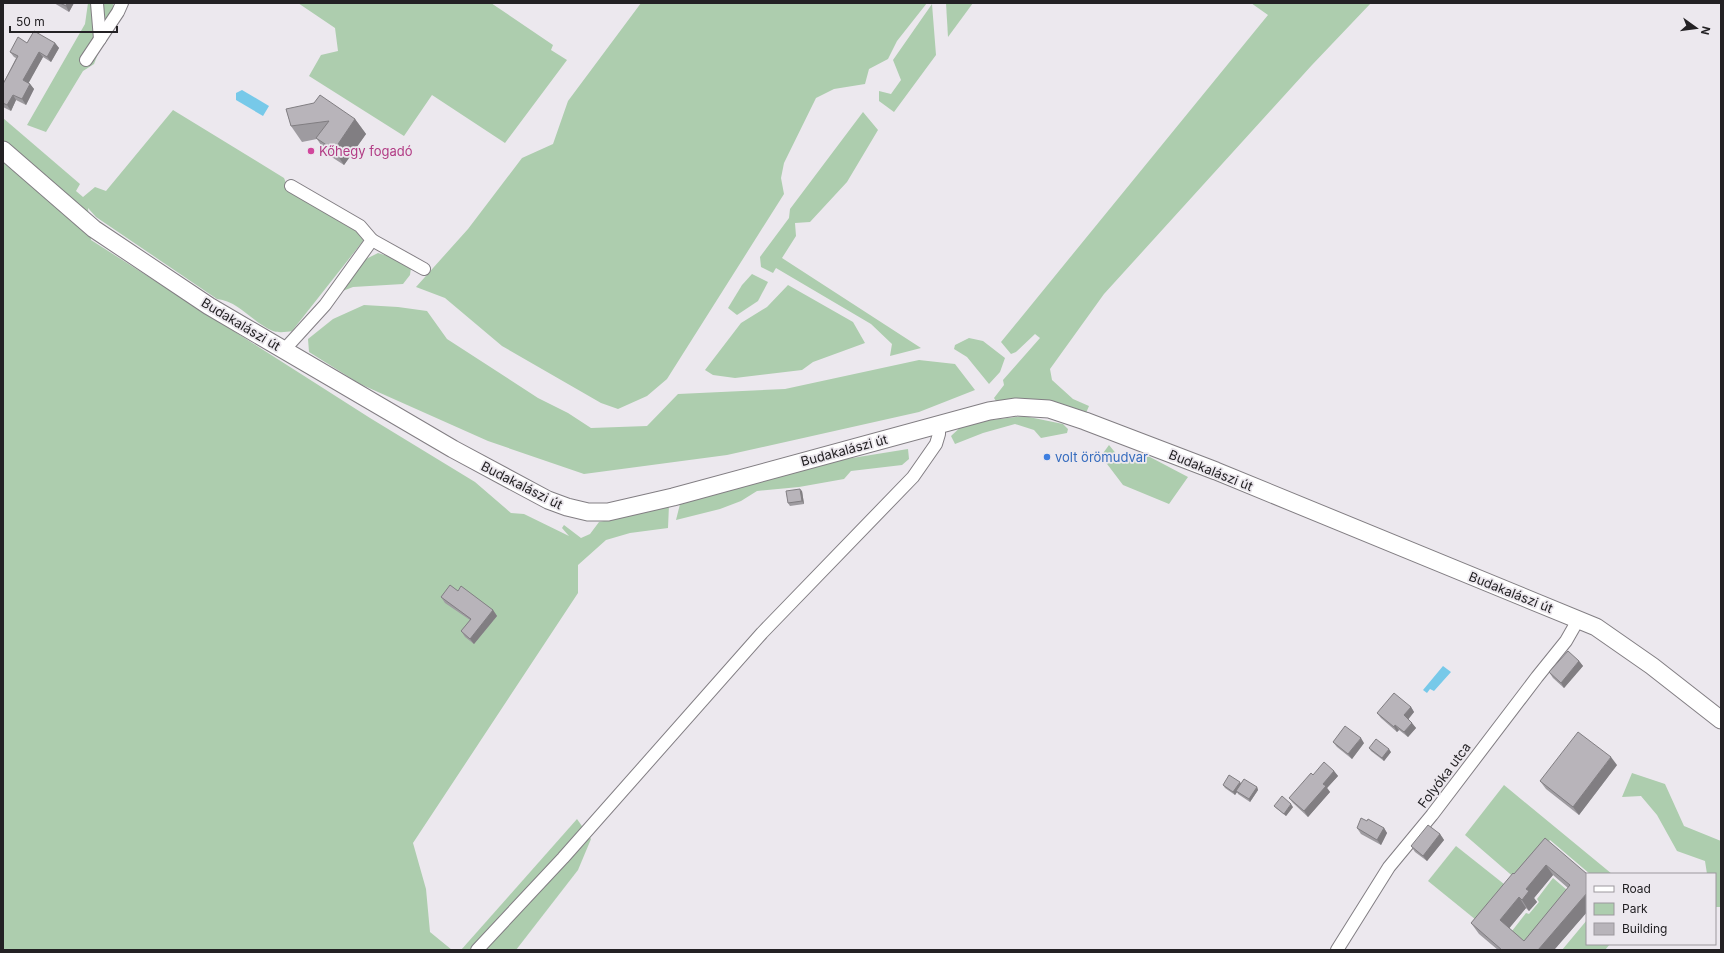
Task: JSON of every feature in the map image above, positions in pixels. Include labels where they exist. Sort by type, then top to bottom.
[{"type":"main road","name":"Budakalászi út","points":[[3,150],[94,229],[209,306],[453,449],[548,500],[567,507],[588,512],[608,512],[673,497],[989,411],[1016,407],[1049,409],[1085,421],[1216,471],[1596,627],[1646,662],[1721,720]]},
{"type":"street","points":[[97,3],[100,40]]},
{"type":"street","points":[[86,60],[122,3]]},
{"type":"street","points":[[291,186],[360,226],[372,240],[424,269]]},
{"type":"street","points":[[284,350],[325,305],[372,240]]},
{"type":"street","points":[[477,950],[563,858],[762,633],[913,477],[936,444],[939,434],[939,424]]},
{"type":"street","name":"Folyóka utca","points":[[1336,950],[1389,867],[1432,815],[1566,641],[1578,620]]},
{"type":"green space","points":[[88,3],[113,3],[114,12],[94,64],[83,71],[46,132],[27,125],[85,24]]},
{"type":"green space","points":[[298,3],[491,3],[553,45],[551,50],[567,60],[505,143],[432,95],[404,136],[309,76],[321,55],[338,51],[335,28]]},
{"type":"green space","points":[[641,3],[927,3],[897,41],[888,59],[869,69],[865,84],[834,89],[816,98],[784,163],[781,178],[784,194],[667,379],[647,396],[618,409],[601,403],[502,346],[445,298],[416,287],[468,229],[522,158],[553,144],[568,101]]},
{"type":"green space","points":[[946,3],[973,3],[948,37]]},
{"type":"green space","points":[[1251,3],[1371,3],[1312,65],[1104,294],[1050,369],[1052,380],[1073,399],[1089,406],[1086,413],[1016,401],[996,401],[994,398],[1004,385],[1003,380],[1040,338],[1035,334],[1016,352],[1011,354],[1001,342],[1268,15]]},
{"type":"green space","points":[[932,4],[936,55],[894,112],[879,101],[879,91],[891,94],[901,80],[893,60]]},
{"type":"green space","points":[[173,110],[284,178],[289,190],[362,233],[363,241],[292,331],[280,332],[273,331],[259,323],[232,304],[217,299],[96,217],[88,208],[91,240],[370,418],[475,482],[511,513],[524,514],[569,536],[562,528],[564,525],[581,538],[590,534],[599,522],[629,516],[669,505],[668,528],[630,533],[606,540],[578,565],[578,593],[413,843],[426,889],[430,932],[452,950],[3,950],[3,118],[80,184],[76,191],[83,197],[95,187],[106,191]]},
{"type":"green space","points":[[863,112],[878,130],[847,182],[810,222],[795,223],[796,236],[782,258],[921,348],[890,356],[892,344],[871,324],[776,268],[773,273],[761,267],[760,257],[789,218],[790,209]]},
{"type":"green space","points":[[378,253],[391,257],[411,268],[410,275],[403,284],[353,287],[340,292],[362,261]]},
{"type":"green space","points":[[752,274],[768,282],[758,301],[737,315],[728,308],[742,285]]},
{"type":"green space","points":[[788,285],[853,322],[865,343],[813,362],[802,370],[735,378],[713,375],[705,370],[741,323],[767,307]]},
{"type":"green space","points":[[364,305],[398,307],[427,311],[447,339],[538,398],[568,413],[591,428],[647,426],[678,394],[785,389],[919,360],[955,364],[975,390],[919,412],[727,455],[584,474],[488,441],[360,384],[309,352],[308,339],[333,319]]},
{"type":"green space","points":[[969,338],[983,341],[1005,358],[1000,372],[989,384],[967,357],[954,349],[955,345]]},
{"type":"green space","points":[[1024,416],[1063,424],[1068,429],[1067,433],[1041,438],[1034,430],[1015,424],[983,433],[955,444],[951,436],[965,423]]},
{"type":"green space","points":[[1109,445],[1122,461],[1148,456],[1188,477],[1169,504],[1123,485],[1101,456]]},
{"type":"green space","points":[[908,449],[909,459],[902,465],[851,471],[844,479],[799,487],[757,491],[741,501],[720,509],[676,520],[680,504],[846,459]]},
{"type":"green space","points":[[1632,773],[1665,784],[1684,826],[1721,841],[1721,907],[1716,907],[1716,873],[1707,873],[1705,861],[1677,851],[1657,815],[1641,796],[1622,797]]},
{"type":"green space","points":[[1504,785],[1611,873],[1589,873],[1550,840],[1517,880],[1465,835]]},
{"type":"green space","points":[[577,819],[591,839],[578,870],[516,950],[461,950]]},
{"type":"green space","points":[[1456,846],[1509,888],[1481,924],[1428,881]]},
{"type":"green space","points":[[1553,878],[1574,896],[1532,947],[1512,931],[1526,913],[1529,914],[1539,902],[1537,899]]},
{"type":"green space","points":[[1586,921],[1586,945],[1609,945],[1605,950],[1562,950]]},
{"type":"water","points":[[242,90],[269,106],[263,116],[236,100],[236,93]]},
{"type":"water","points":[[1443,666],[1451,672],[1434,691],[1430,689],[1427,693],[1423,690]]},
{"type":"building","points":[[60,3],[67,3],[66,6]]},
{"type":"building","points":[[34,31],[55,43],[47,57],[39,52],[23,80],[30,84],[22,99],[13,95],[7,105],[3,103],[3,84],[18,56],[10,52],[18,37],[27,43]]},
{"type":"building","points":[[320,95],[355,119],[334,150],[316,138],[329,121],[291,126],[286,109],[314,103]]},
{"type":"building","points":[[800,489],[802,501],[788,503],[786,491]]},
{"type":"building","points":[[450,585],[458,591],[461,586],[493,610],[470,639],[461,631],[471,619],[441,597]]},
{"type":"building","points":[[1568,651],[1579,661],[1561,683],[1549,672]]},
{"type":"building","points":[[1394,693],[1411,707],[1404,715],[1412,723],[1404,732],[1395,725],[1394,727],[1377,713]]},
{"type":"building","points":[[1345,726],[1361,738],[1348,754],[1333,742]]},
{"type":"building","points":[[1578,732],[1611,757],[1573,807],[1540,781]]},
{"type":"building","points":[[1376,739],[1389,749],[1382,758],[1369,748]]},
{"type":"building","points":[[1324,762],[1334,771],[1323,784],[1326,786],[1304,811],[1289,798],[1311,773],[1313,775]]},
{"type":"building","points":[[1229,775],[1240,782],[1233,792],[1223,785]]},
{"type":"building","points":[[1244,779],[1257,787],[1249,799],[1236,791]]},
{"type":"building","points":[[1282,796],[1291,804],[1284,814],[1274,806]]},
{"type":"building","points":[[1361,818],[1367,821],[1368,819],[1384,828],[1377,840],[1357,828]]},
{"type":"building","points":[[1428,825],[1440,834],[1423,856],[1411,846]]},
{"type":"building","points":[[1545,838],[1586,873],[1586,894],[1538,950],[1502,950],[1471,923],[1513,873],[1514,874]],"holes":[[[1546,865],[1570,885],[1524,941],[1500,920],[1519,897],[1522,900],[1529,891],[1526,889]]]},
{"type":"place","name":"Kőhegy fogadó","points":[[311,151]]},
{"type":"place","name":"volt örömudvar","points":[[1047,457]]}]
